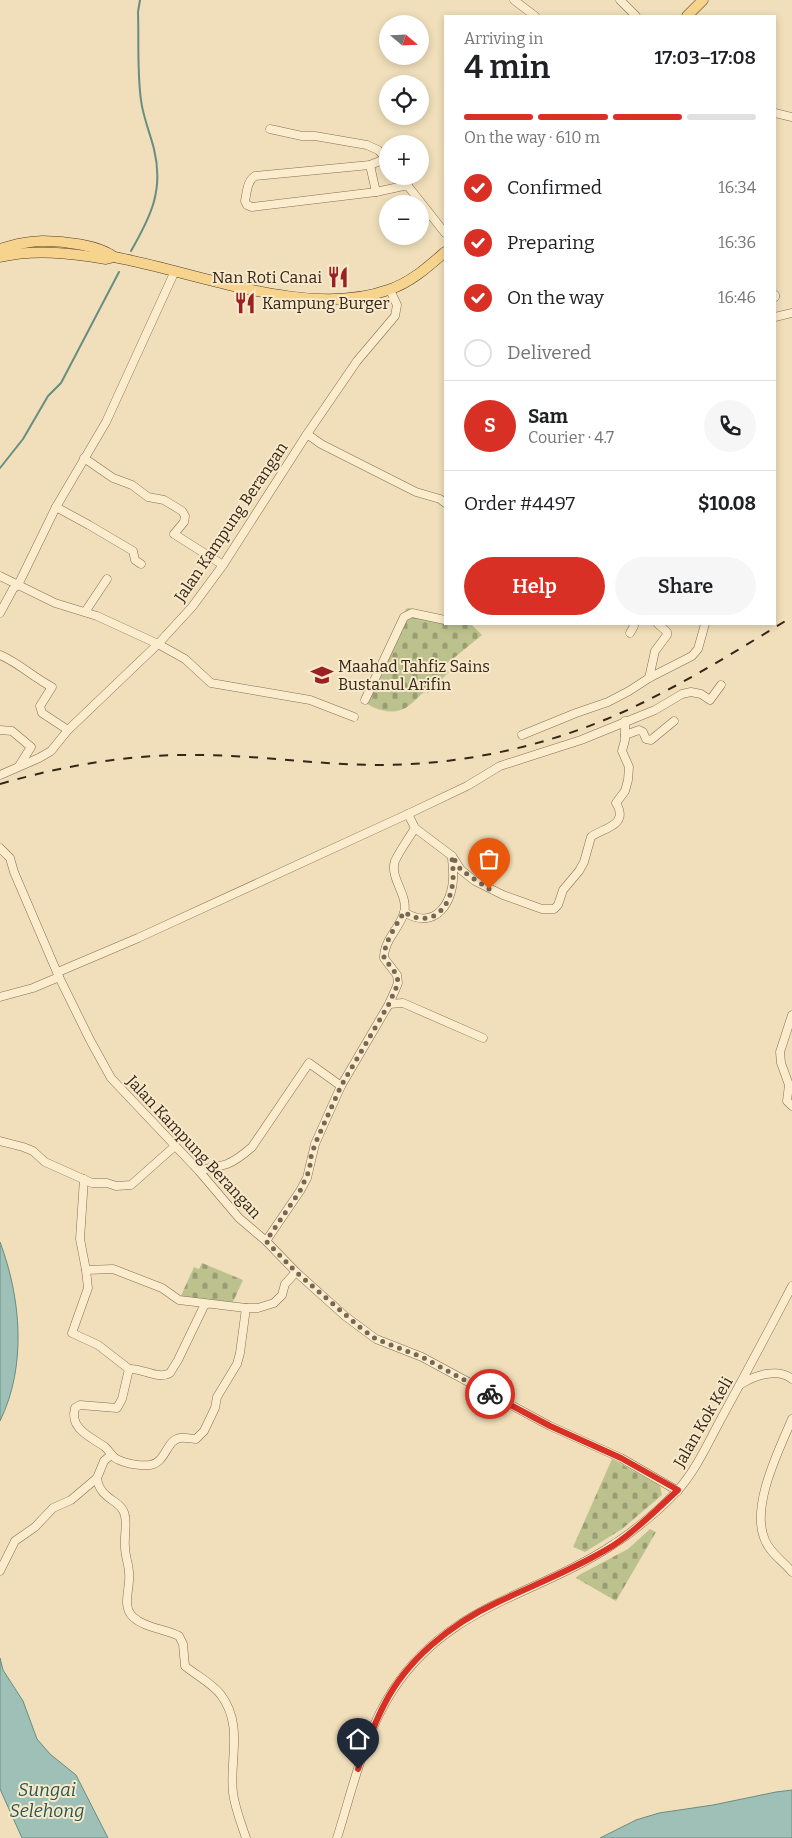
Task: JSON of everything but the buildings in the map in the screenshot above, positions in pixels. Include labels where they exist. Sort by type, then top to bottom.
[{"type":"main road","points":[[688,15],[703,0]]},
{"type":"main road","points":[[0,258],[6,247],[43,241],[65,243],[106,251],[114,257],[175,272],[280,295],[314,300],[354,298],[390,290],[420,273],[444,253]]},
{"type":"street","points":[[514,0],[533,15]]},
{"type":"street","points":[[620,0],[635,15]]},
{"type":"street","points":[[776,113],[792,118]]},
{"type":"street","points":[[270,129],[302,136],[315,136],[367,145],[379,151]]},
{"type":"street","points":[[379,161],[370,165],[255,176],[250,179],[245,201],[247,205],[252,206],[376,192],[408,185],[444,232]]},
{"type":"street","points":[[370,165],[376,192]]},
{"type":"street","points":[[0,613],[18,585],[56,507],[106,422],[175,272]]},
{"type":"street","name":"Jalan Kampung Berangan","points":[[0,775],[45,755],[68,730],[158,644],[192,607],[223,565],[307,434],[357,361],[395,316],[397,305],[390,290]]},
{"type":"street","points":[[776,317],[792,313]]},
{"type":"street","points":[[307,434],[321,444],[416,492],[444,502]]},
{"type":"street","points":[[84,458],[113,478],[132,485],[148,497],[164,500],[182,511],[185,516],[184,522],[174,534],[223,565]]},
{"type":"street","points":[[56,507],[89,524],[132,551],[134,560],[141,564]]},
{"type":"street","points":[[0,576],[55,603],[85,612],[158,644],[185,659],[212,683],[310,700],[354,718]]},
{"type":"street","points":[[85,612],[107,579]]},
{"type":"street","points":[[365,700],[404,617],[412,613],[444,620]]},
{"type":"street","points":[[630,633],[634,625]]},
{"type":"street","points":[[649,678],[656,651],[667,635],[667,632],[659,625]]},
{"type":"street","points":[[522,736],[576,713],[608,702],[692,656],[698,649],[705,625]]},
{"type":"street","points":[[0,655],[13,660],[40,681],[52,687],[40,706],[42,713],[68,730]]},
{"type":"street","points":[[0,997],[33,988],[59,974],[467,786],[500,766],[581,740],[655,710],[682,694],[691,692],[701,694],[710,700],[721,685]]},
{"type":"street","points":[[408,814],[415,828],[452,856],[461,870],[480,884],[542,909],[554,909],[564,890],[584,862],[590,838],[611,827],[619,818],[620,809],[616,803],[625,791],[629,767],[622,751],[626,721]]},
{"type":"street","points":[[625,735],[641,731],[646,739],[651,740],[674,721]]},
{"type":"street","points":[[0,730],[12,732],[31,748],[19,766]]},
{"type":"street","points":[[266,1241],[307,1178],[315,1144],[341,1086],[389,1004],[398,983],[395,971],[384,958],[384,953],[404,912],[403,893],[395,874],[395,861],[415,828]]},
{"type":"street","name":"Jalan Kampung Berangan","points":[[0,848],[10,858],[14,872],[59,974],[90,1040],[111,1078],[199,1171],[239,1218],[266,1241],[296,1272],[345,1316],[376,1339],[422,1357],[550,1426],[621,1458],[678,1490]]},
{"type":"street","points":[[404,912],[414,918],[428,919],[434,917],[442,910],[446,904],[451,886],[452,856]]},
{"type":"street","points":[[389,1004],[403,1003],[482,1038]]},
{"type":"street","points":[[792,1015],[780,1052],[781,1063],[789,1084],[787,1101],[792,1106]]},
{"type":"street","points":[[199,1171],[226,1164],[241,1157],[252,1147],[309,1063],[341,1086]]},
{"type":"street","points":[[0,1141],[28,1149],[45,1162],[92,1183],[107,1183],[116,1186],[131,1185],[174,1146]]},
{"type":"street","points":[[84,1179],[80,1239],[88,1288],[72,1333],[98,1345],[129,1369],[146,1371],[161,1376],[170,1373],[204,1306],[207,1304]]},
{"type":"street","points":[[86,1270],[113,1269],[162,1288],[179,1300],[246,1308],[258,1308],[274,1303],[282,1294],[285,1284],[296,1272]]},
{"type":"street","name":"Jalan Kok Keli","points":[[337,1838],[363,1754],[384,1704],[407,1671],[427,1649],[453,1627],[496,1603],[565,1571],[615,1544],[641,1524],[678,1490],[704,1451],[792,1286]]},
{"type":"street","points":[[129,1369],[122,1399],[117,1408],[80,1405],[75,1408],[74,1420],[77,1427],[108,1449],[111,1455],[118,1460],[151,1465],[160,1461],[174,1441],[180,1438],[196,1439],[204,1431],[215,1408],[217,1397],[239,1358],[246,1308]]},
{"type":"street","points":[[741,1384],[761,1375],[777,1374],[789,1376],[792,1379]]},
{"type":"street","points":[[792,1419],[771,1474],[760,1515],[760,1524],[765,1541],[792,1572]]},
{"type":"street","points":[[0,1571],[18,1537],[35,1527],[53,1508],[71,1500],[97,1478],[104,1461],[111,1455]]},
{"type":"street","points":[[97,1478],[101,1492],[123,1509],[125,1516],[125,1548],[130,1574],[127,1599],[128,1609],[132,1616],[145,1624],[179,1636],[183,1644],[185,1666],[213,1686],[223,1698],[228,1708],[235,1738],[234,1795],[246,1838]]},
{"type":"green space","points":[[409,608],[444,618],[444,625],[472,625],[482,635],[444,666],[449,672],[428,693],[425,691],[402,710],[384,711],[372,707],[362,700],[406,609]]},
{"type":"green space","points":[[202,1263],[243,1280],[232,1304],[180,1298],[194,1267],[199,1269]]},
{"type":"green space","points":[[612,1459],[660,1486],[662,1495],[622,1529],[585,1552],[573,1547]]},
{"type":"green space","points":[[650,1529],[656,1532],[616,1601],[576,1578],[628,1549]]},
{"type":"water","points":[[0,1242],[13,1286],[18,1332],[14,1378],[9,1400],[0,1421]]},
{"type":"water","name":"Sungai Selehong","points":[[0,1658],[3,1670],[23,1701],[37,1739],[50,1754],[76,1775],[108,1838],[22,1838],[0,1789]]},
{"type":"water","points":[[792,1790],[792,1838],[600,1838],[636,1820],[659,1813]]},
{"type":"waterway","points":[[131,251],[150,214],[154,202],[157,177],[154,149],[141,100],[138,12],[140,0]]},
{"type":"waterway","points":[[0,468],[23,439],[48,396],[61,383],[119,272]]},
{"type":"railway","points":[[0,784],[70,767],[140,757],[212,755],[379,765],[450,761],[520,748],[588,727],[652,698],[723,659],[792,617]]},
{"type":"way so far","points":[[489,889],[461,870],[452,856],[451,886],[446,904],[442,910],[434,917],[428,919],[414,918],[404,912],[384,953],[384,958],[397,975],[398,983],[396,988],[389,1004],[341,1086],[315,1144],[307,1178],[266,1241],[296,1272],[345,1316],[376,1339],[422,1357],[490,1394]]},
{"type":"place","name":"Nan Roti Canai","points":[[338,277]]},
{"type":"place","name":"Kampung Burger","points":[[245,303]]},
{"type":"place","name":"Maahad Tahfiz Sains Bustanul Arifin","points":[[322,675]]},
{"type":"route","points":[[358,1769],[372,1729],[384,1704],[407,1671],[427,1649],[453,1627],[469,1617],[565,1571],[615,1544],[641,1524],[678,1490],[621,1458],[550,1426],[490,1394]]}]
